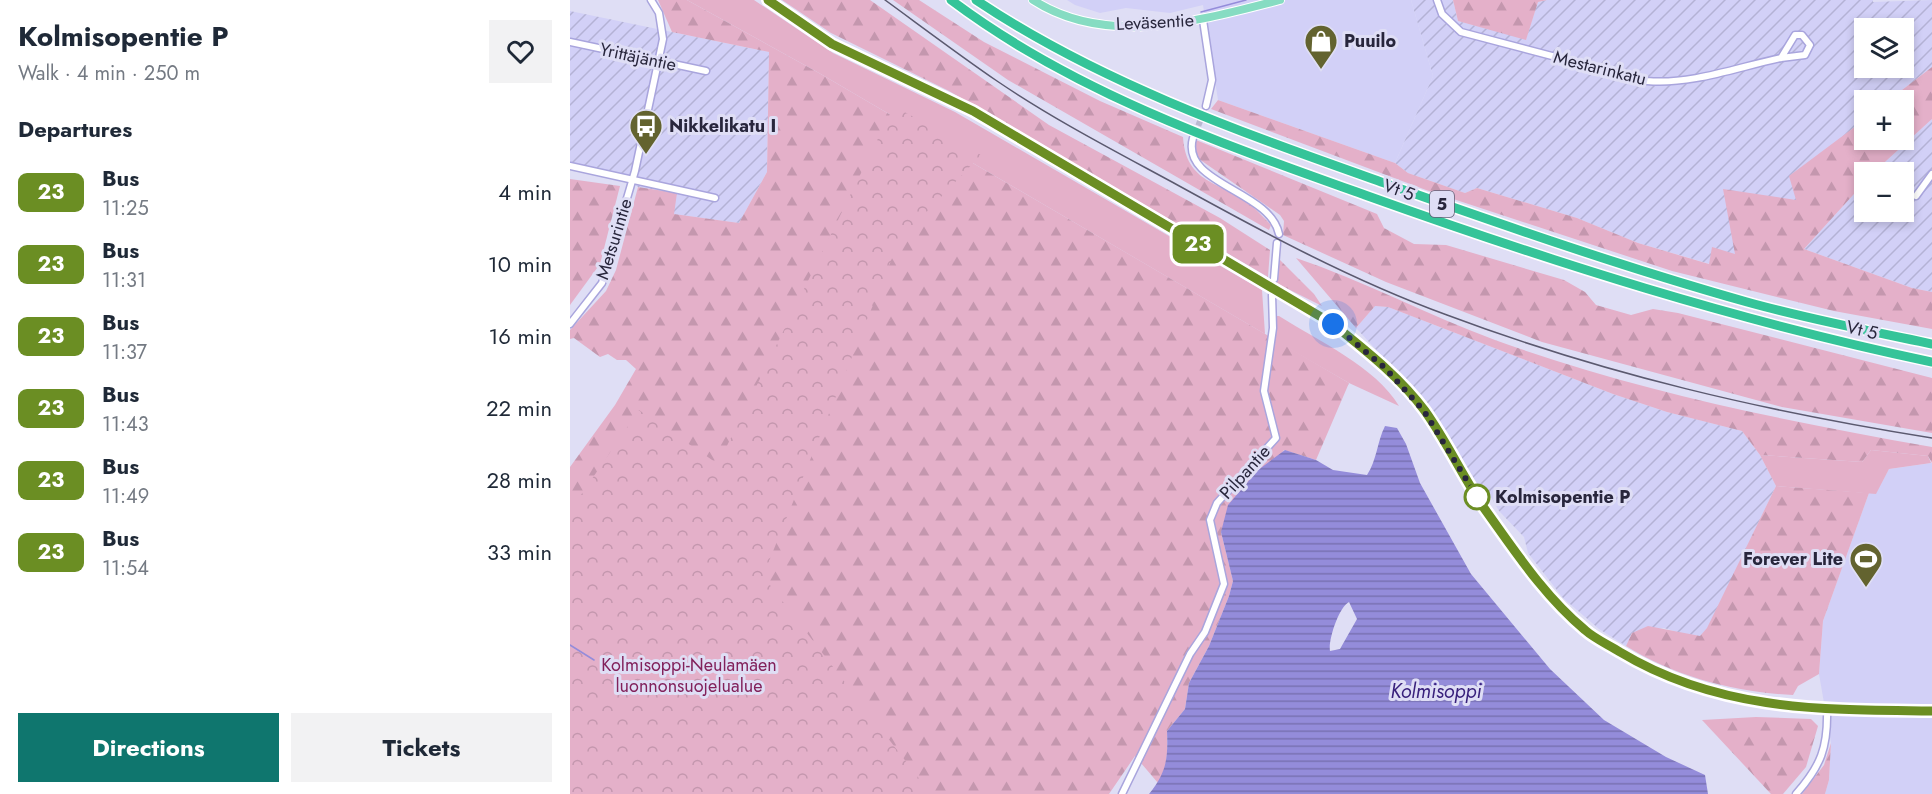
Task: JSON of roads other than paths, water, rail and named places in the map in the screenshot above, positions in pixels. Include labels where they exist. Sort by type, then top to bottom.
[{"type":"highway","name":"Vt 5","points":[[951,0],[985,26],[1048,64],[1154,115],[1267,160],[1506,246],[1746,319],[1932,364]]},
{"type":"highway","name":"Vt 5","points":[[976,0],[1055,48],[1162,98],[1287,148],[1514,229],[1748,302],[1932,344]]},
{"type":"main road","points":[[768,0],[832,44],[973,111],[1333,324],[1385,368],[1424,411],[1472,490],[1521,561],[1550,597],[1586,631],[1665,677],[1706,692],[1750,701],[1827,710],[1932,711]]},
{"type":"main road","name":"Leväsentie","points":[[1033,0],[1067,16],[1102,24],[1137,26],[1203,20],[1280,0]]},
{"type":"street","name":"Metsurintie","points":[[570,324],[602,283],[632,181],[658,62],[662,25],[651,0]]},
{"type":"street","name":"Mestarinkatu","points":[[1437,0],[1442,14],[1461,32],[1647,81],[1665,83],[1685,80],[1781,57],[1805,55],[1810,45],[1802,35],[1795,35],[1781,57]]},
{"type":"street","points":[[1203,20],[1212,80],[1206,106]]},
{"type":"street","name":"Yrittäjäntie","points":[[570,42],[706,71]]},
{"type":"street","points":[[1193,138],[1191,146],[1194,161],[1207,174],[1264,210],[1277,227],[1279,234]]},
{"type":"street","points":[[570,166],[716,198]]},
{"type":"street","points":[[1916,196],[1932,174]]},
{"type":"street","points":[[1274,279],[1277,243]]},
{"type":"street","name":"Pilpantie","points":[[1122,794],[1190,654],[1204,632],[1224,584],[1210,520],[1217,503],[1276,438],[1264,392],[1273,327],[1272,296]]},
{"type":"street","points":[[1797,794],[1815,773],[1824,749],[1827,710]]},
{"type":"water","name":"Kolmisoppi","points":[[1385,426],[1397,428],[1406,444],[1420,483],[1471,574],[1550,669],[1604,720],[1666,757],[1705,775],[1708,794],[1149,794],[1163,772],[1167,731],[1185,709],[1189,683],[1209,646],[1229,596],[1233,581],[1221,532],[1228,505],[1258,470],[1285,450],[1316,460],[1333,470],[1367,475]],"holes":[[[1349,602],[1357,619],[1340,649],[1330,651],[1335,624]]]},
{"type":"waterway","points":[[1201,12],[1246,0]]},
{"type":"waterway","points":[[570,645],[594,660]]},
{"type":"tunnel","points":[[1195,134],[1206,106]]},
{"type":"railway","points":[[885,0],[997,81],[1061,121],[1273,236],[1411,301],[1567,356],[1686,389],[1808,416],[1932,438]]},
{"type":"place","name":"Puuilo","points":[[1321,70]]},
{"type":"place","name":"Nikkelikatu I","points":[[646,155]]},
{"type":"place","name":"Kolmisopentie P","points":[[1477,497]]},
{"type":"place","name":"Forever Lite","points":[[1866,588]]},
{"type":"park label","name":"Kolmisoppi-Neulamäen luonnonsuojelualue","points":[[689,675]]}]
